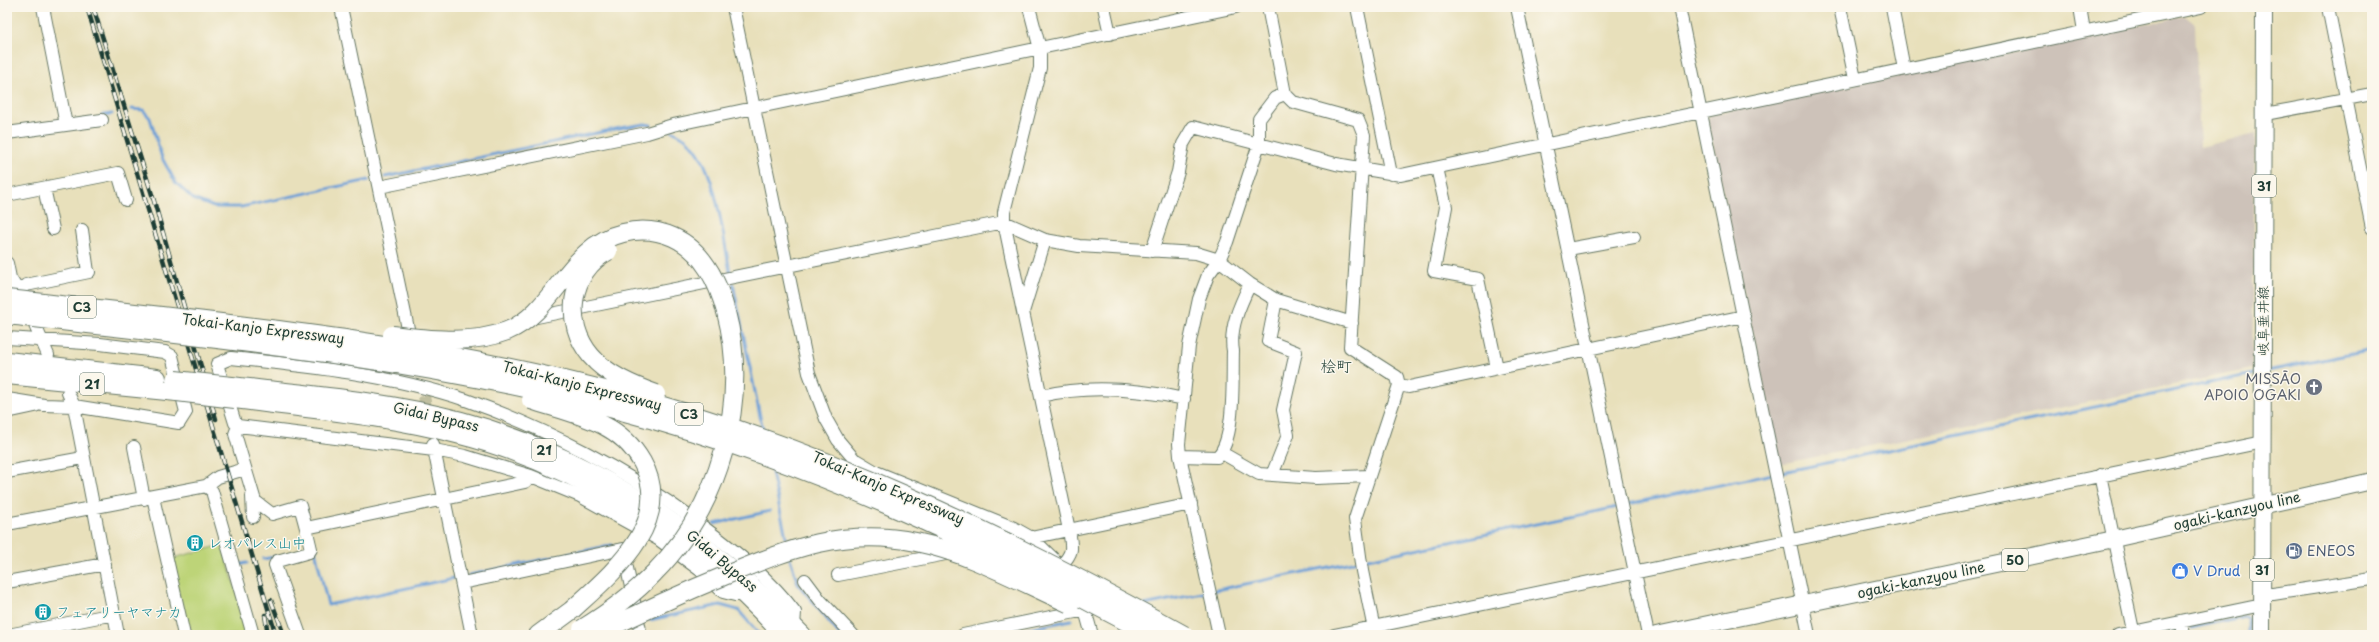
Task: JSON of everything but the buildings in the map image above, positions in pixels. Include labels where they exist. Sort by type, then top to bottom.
[{"type":"highway","points":[[156,316],[424,338],[475,338],[506,331],[534,314],[580,258],[602,241],[617,235],[644,230],[673,237],[685,244],[697,254],[714,278],[728,319],[734,363],[732,411],[725,448],[702,508],[684,537],[669,556],[620,603],[580,626],[538,635]]},
{"type":"highway","points":[[580,626],[597,607],[634,578],[663,548],[676,529],[700,488],[714,446],[719,416],[721,408],[722,385],[720,339],[710,298],[702,279],[685,258],[660,245],[639,242],[615,247],[587,268],[580,280],[573,306],[574,319],[582,344],[592,357],[605,369],[643,389],[705,412],[713,414],[720,416],[772,434],[842,462],[891,487]]},
{"type":"highway","name":"Tokai-Kanjo Expressway","points":[[13,295],[156,316],[375,344],[492,364],[621,394],[750,434],[891,487],[1015,545],[1184,635]]},
{"type":"highway","name":"Tokai-Kanjo Expressway","points":[[7,315],[368,358],[492,380],[615,409],[744,448],[815,474],[945,530],[1010,560],[1151,635]]},
{"type":"highway","points":[[240,342],[470,384],[520,396],[583,417],[618,434],[630,444],[646,468],[650,489],[649,513],[645,526],[628,554],[580,626]]},
{"type":"highway","name":"Gidai Bypass","points":[[7,361],[234,393],[406,423],[458,434],[533,459],[606,493],[646,517],[742,594],[793,632]]},
{"type":"highway","name":"Gidai Bypass","points":[[7,375],[176,386]]},
{"type":"highway","name":"Gidai Bypass","points":[[234,393],[368,402],[461,421],[536,447],[610,481],[652,507],[749,582],[793,632]]},
{"type":"highway","points":[[553,635],[696,588],[781,553],[824,541],[868,537],[916,542],[968,558],[1134,635]]},
{"type":"main road","name":"岐阜垂井線","points":[[2262,635],[2265,114],[2264,7]]},
{"type":"main road","name":"ogaki-kanzyou line","points":[[1656,635],[2114,539],[2372,481]]},
{"type":"street","points":[[43,7],[66,125]]},
{"type":"street","points":[[341,7],[422,392]]},
{"type":"street","points":[[733,7],[809,373],[826,419],[838,440],[854,459],[876,472],[983,514],[1032,538],[1061,566],[1080,593],[1092,635]]},
{"type":"street","points":[[1029,7],[1040,49],[1040,68],[1004,212],[1004,222],[1069,530],[1072,550],[1071,555],[1061,566]]},
{"type":"street","points":[[1104,7],[1110,34]]},
{"type":"street","points":[[379,187],[1236,7]]},
{"type":"street","points":[[1268,7],[1285,94],[1293,102],[1358,120],[1364,135],[1350,348],[1397,377],[1399,385],[1355,519],[1362,571],[1374,631]]},
{"type":"street","points":[[1357,7],[1391,174]]},
{"type":"street","points":[[1517,7],[1648,635]]},
{"type":"street","points":[[1679,7],[1702,112],[1809,635]]},
{"type":"street","points":[[1840,7],[1855,79]]},
{"type":"street","points":[[1892,7],[1904,69]]},
{"type":"street","points":[[2080,7],[2084,31]]},
{"type":"street","points":[[1152,251],[1178,172],[1183,144],[1193,127],[1362,169],[1400,175],[2201,7]]},
{"type":"street","points":[[2328,7],[2372,228]]},
{"type":"street","points":[[1219,635],[1180,456],[1179,444],[1189,346],[1196,313],[1208,275],[1219,260],[1259,144],[1259,119],[1275,98],[1285,94]]},
{"type":"street","points":[[2265,114],[2372,94]]},
{"type":"street","points":[[7,133],[102,120]]},
{"type":"street","points":[[1437,168],[1446,207],[1434,271],[1478,279],[1497,368]]},
{"type":"street","points":[[7,195],[118,173],[126,200]]},
{"type":"street","points":[[44,188],[53,229]]},
{"type":"street","points":[[311,368],[322,363],[412,344],[1004,222],[1045,240],[1079,246],[1196,253],[1219,260],[1250,284],[1276,300],[1352,323]]},
{"type":"street","points":[[13,295],[26,285],[89,272],[82,230]]},
{"type":"street","points":[[1568,250],[1634,236]]},
{"type":"street","points":[[1023,313],[1045,240]]},
{"type":"street","points":[[7,263],[8,276],[13,295],[48,355]]},
{"type":"street","points":[[1180,456],[1205,458],[1217,457],[1222,452],[1229,429],[1233,351],[1231,340],[1239,306],[1250,284]]},
{"type":"street","points":[[1272,475],[1288,435],[1283,410],[1296,352],[1268,341],[1276,300]]},
{"type":"street","points":[[1399,385],[1409,387],[1744,316]]},
{"type":"street","points":[[7,338],[40,339],[107,345],[169,354],[172,356],[186,412],[179,423],[74,406],[44,405],[7,399]]},
{"type":"street","points":[[300,635],[275,565],[277,561],[309,552],[311,549],[306,528],[300,506],[272,514],[258,505],[253,494],[236,434],[238,426],[235,422],[217,364],[231,358],[311,368],[465,400],[511,417],[576,449],[656,492],[750,564],[786,600],[795,612],[793,632]]},
{"type":"street","points":[[1041,396],[1059,392],[1110,390],[1147,391],[1184,399]]},
{"type":"street","points":[[68,393],[74,406],[82,458],[105,564],[118,635]]},
{"type":"street","points":[[7,412],[44,405]]},
{"type":"street","points":[[238,426],[434,447],[531,476],[605,508],[680,554],[723,592],[735,595],[742,594]]},
{"type":"street","points":[[1334,635],[1374,631],[1635,572],[2263,442]]},
{"type":"street","points":[[134,447],[184,635]]},
{"type":"street","points":[[434,447],[472,635]]},
{"type":"street","points":[[1222,452],[1259,474],[1316,478],[1369,476]]},
{"type":"street","points":[[7,472],[82,458]]},
{"type":"street","points":[[7,524],[93,509],[206,486],[218,477],[245,470]]},
{"type":"street","points":[[2100,475],[2134,633]]},
{"type":"street","points":[[306,528],[525,482],[531,476]]},
{"type":"street","points":[[206,486],[212,491],[253,635]]},
{"type":"street","points":[[253,494],[253,517]]},
{"type":"street","points":[[838,575],[1032,538],[1191,504]]},
{"type":"street","points":[[462,583],[623,549],[641,635]]},
{"type":"street","points":[[7,582],[105,564]]},
{"type":"street","points":[[2118,635],[2134,633],[2182,622],[2262,600],[2273,594],[2372,579]]},
{"type":"street","points":[[805,580],[820,600],[853,635]]},
{"type":"street","points":[[963,635],[1085,610]]},
{"type":"street","points":[[9,635],[114,614]]},
{"type":"street","points":[[2182,622],[2184,635]]},
{"type":"shaded area","points":[[2185,16],[2195,24],[2200,147],[2255,134],[2252,369],[1780,464],[1708,119],[1710,115]]},
{"type":"green space","points":[[222,545],[249,631],[246,635],[188,635],[170,559]]},
{"type":"waterway","points":[[131,109],[143,110],[150,118],[162,158],[176,183],[193,199],[214,207],[241,207],[369,180]]},
{"type":"waterway","points":[[102,115],[112,114]]},
{"type":"waterway","points":[[385,177],[625,127],[645,124],[651,125]]},
{"type":"waterway","points":[[672,131],[687,140],[697,151],[705,165],[717,202],[730,272]]},
{"type":"waterway","points":[[733,284],[763,431]]},
{"type":"waterway","points":[[2267,371],[2372,350]]},
{"type":"waterway","points":[[1778,473],[2258,373]]},
{"type":"waterway","points":[[770,464],[788,546]]},
{"type":"waterway","points":[[1623,505],[1773,474]]},
{"type":"waterway","points":[[1363,560],[1618,507]]},
{"type":"waterway","points":[[714,524],[770,511]]},
{"type":"waterway","points":[[469,575],[612,545]]},
{"type":"waterway","points":[[315,550],[328,605],[454,578]]},
{"type":"waterway","points":[[263,559],[275,557]]},
{"type":"waterway","points":[[790,558],[798,584],[840,635]]},
{"type":"waterway","points":[[1212,591],[1357,561]]},
{"type":"waterway","points":[[237,565],[247,563]]},
{"type":"waterway","points":[[1144,605],[1207,592]]},
{"type":"waterway","points":[[650,620],[720,605],[738,610],[760,635]]},
{"type":"waterway","points":[[2191,628],[2245,616],[2248,619],[2248,635]]},
{"type":"waterway","points":[[1001,635],[1071,620]]},
{"type":"waterway","points":[[2156,635],[2176,631]]},
{"type":"tunnel","points":[[424,396],[428,418]]},
{"type":"railway","points":[[87,7],[276,635]]},
{"type":"railway","points":[[93,7],[154,201],[216,419]]},
{"type":"railway","points":[[271,600],[284,635]]},
{"type":"railway","points":[[265,615],[268,635]]},
{"type":"place","name":"MISSĀO APOIO OGAKI","points":[[2314,387]]},
{"type":"place","name":"レオパレス山中","points":[[195,543]]},
{"type":"place","name":"ENEOS","points":[[2294,551]]},
{"type":"place","name":"V Drud","points":[[2180,571]]},
{"type":"place","name":"フェアリーヤマナカ","points":[[43,612]]},
{"type":"district","name":"桧町","points":[[1336,366]]}]
